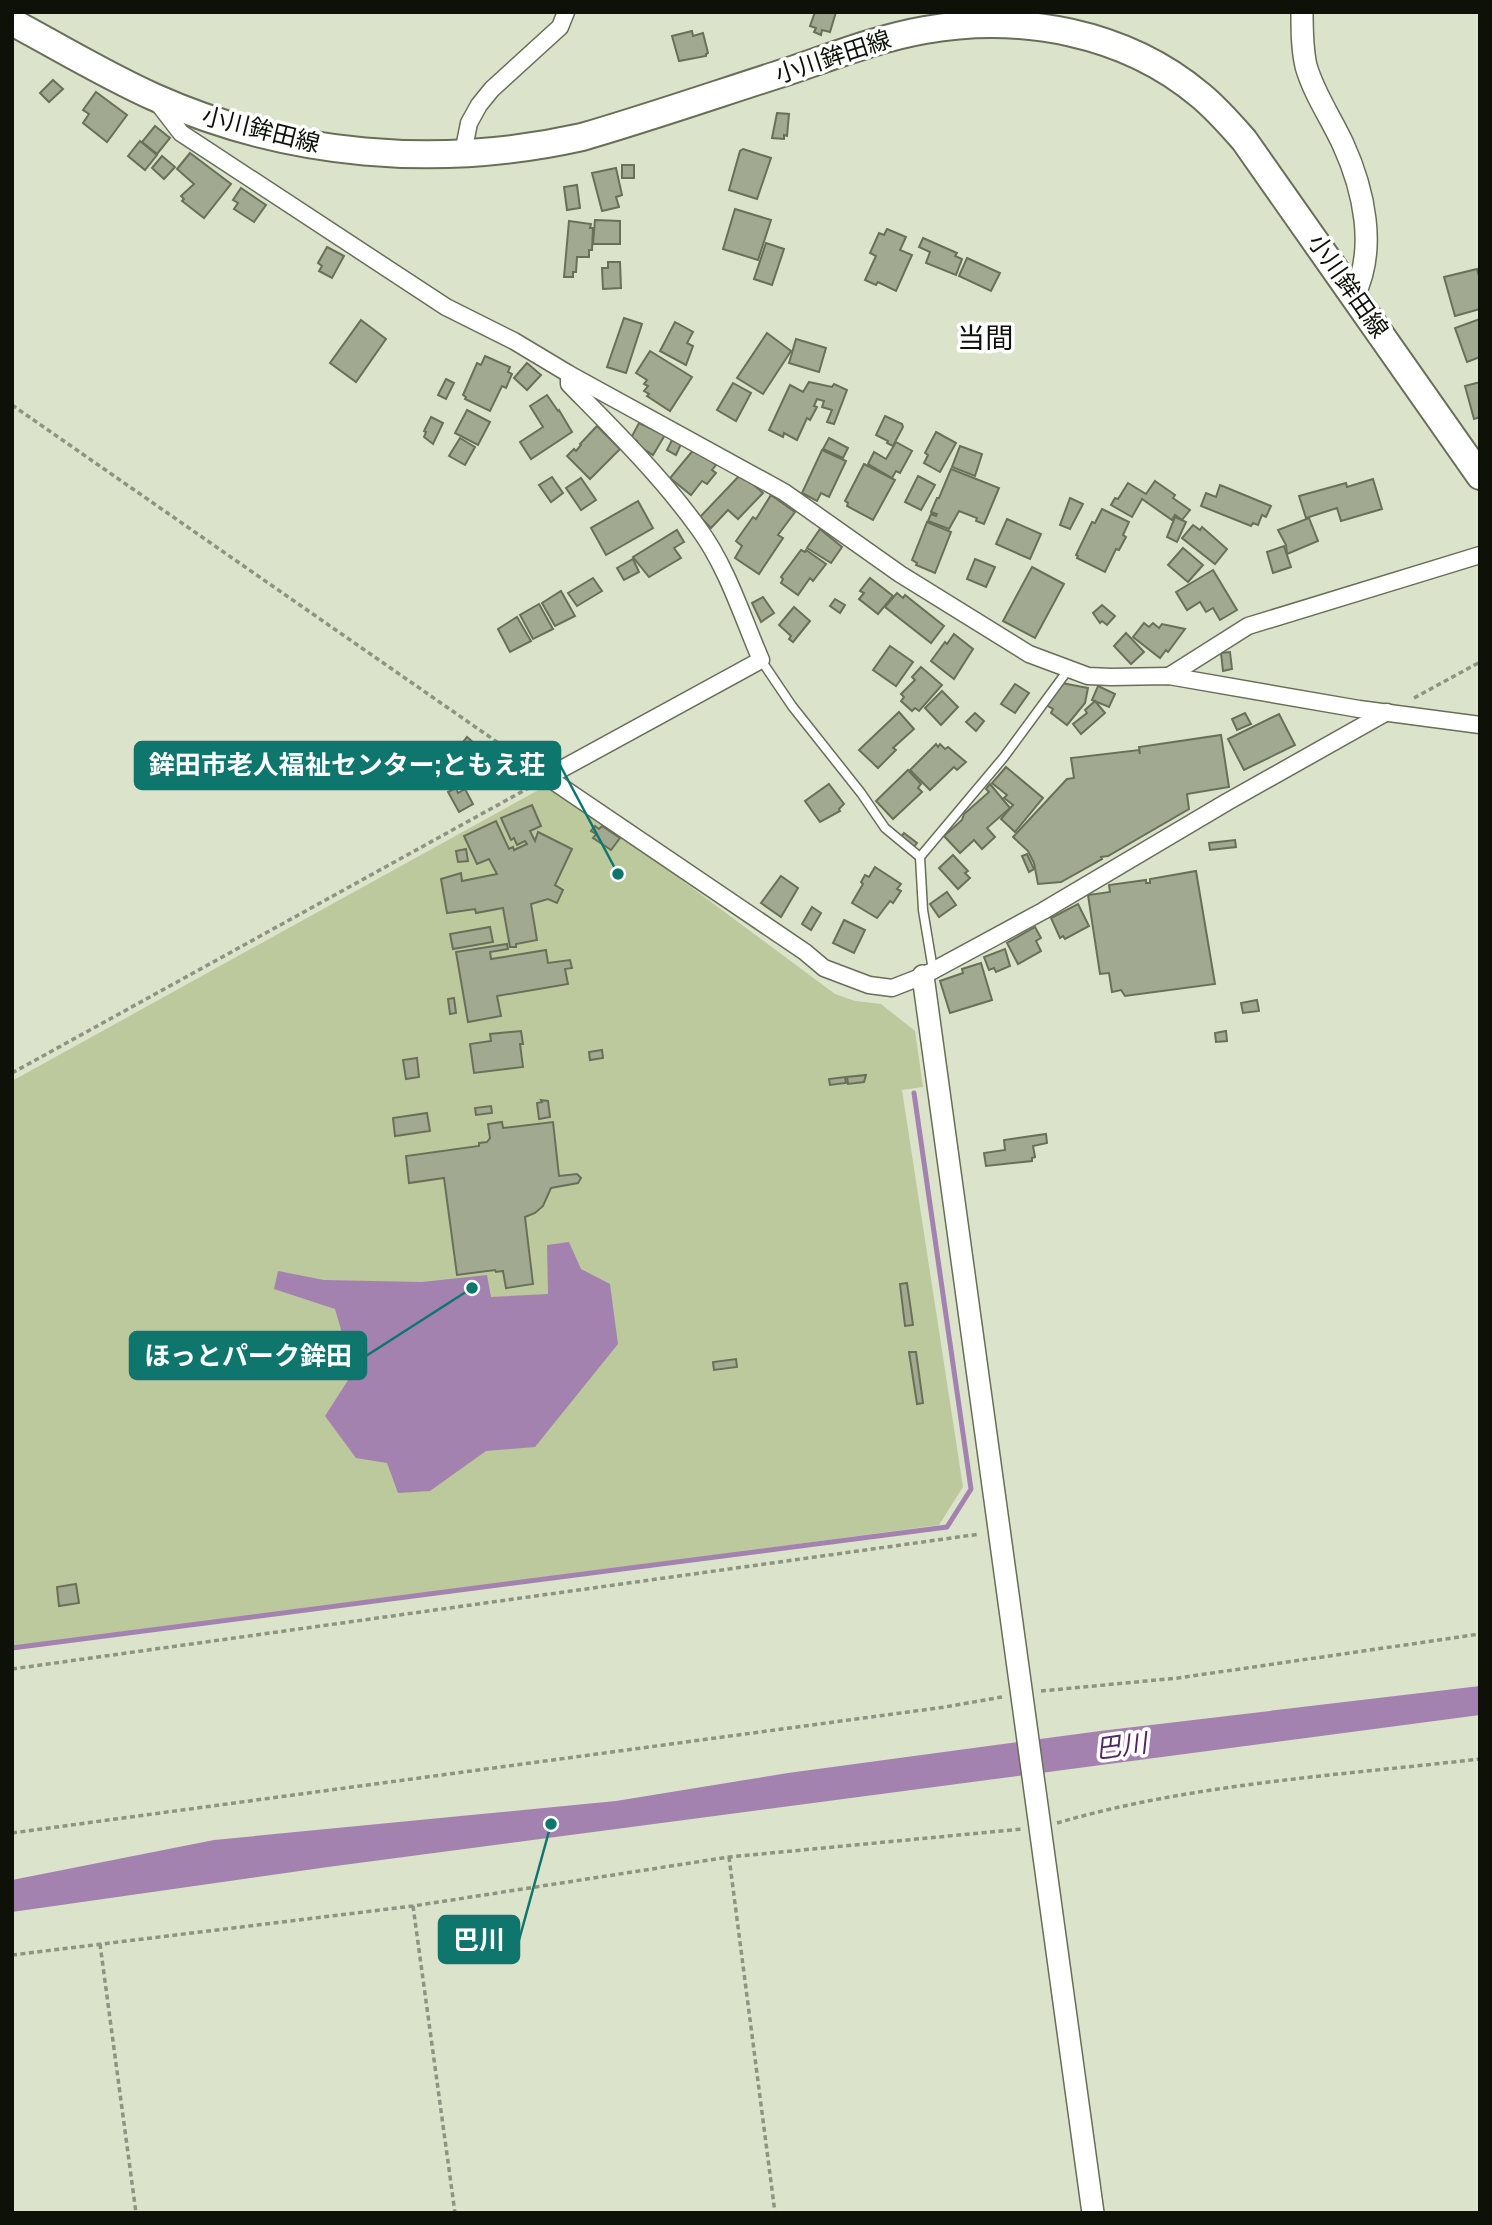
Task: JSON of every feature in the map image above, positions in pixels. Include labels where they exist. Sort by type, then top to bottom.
[{"type":"main road","name":"小川鉾田線","points":[[12,22],[153,97],[228,126],[313,145],[376,152],[463,153],[546,145],[582,137],[902,34],[954,26],[991,23],[1048,27],[1099,41],[1149,62],[1199,94],[1223,115],[1244,140],[1480,477]]},
{"type":"street","points":[[463,153],[469,123],[480,105],[492,89],[560,27],[566,12]]},
{"type":"street","points":[[1302,12],[1301,35],[1306,64],[1315,90],[1343,144],[1358,184],[1365,222],[1367,257],[1362,280],[1354,295]]},
{"type":"street","points":[[153,97],[181,133],[446,307],[514,341],[785,492],[937,598],[1029,654],[1088,676],[1169,676],[1480,725]]},
{"type":"street","points":[[569,374],[569,384],[641,459],[699,530],[722,568],[761,660],[547,777],[805,952],[824,968],[869,985],[892,988],[928,973],[1044,911],[1227,802],[1387,712]]},
{"type":"street","points":[[1169,676],[1248,626],[1480,555]]},
{"type":"street","points":[[928,973],[999,1531],[1093,2213]]},
{"type":"lane","points":[[761,660],[792,706],[861,793],[885,828],[920,857]]},
{"type":"lane","points":[[928,973],[920,857],[1004,757],[1068,670]]},
{"type":"path","points":[[12,405],[547,777],[12,1073]]},
{"type":"path","points":[[1387,712],[1480,662]]},
{"type":"path","points":[[12,1669],[999,1531]]},
{"type":"path","points":[[12,1833],[931,1709],[1022,1693],[1178,1678],[1480,1634]]},
{"type":"path","points":[[12,1955],[413,1906],[729,1857],[1039,1821],[1269,1783],[1480,1759]]},
{"type":"path","points":[[729,1857],[775,2213]]},
{"type":"path","points":[[413,1906],[455,2213]]},
{"type":"path","points":[[100,1944],[136,2213]]},
{"type":"green space","points":[[551,783],[835,994],[855,1001],[881,1004],[915,1031],[923,1087],[902,1090],[963,1487],[939,1525],[12,1650],[12,1081]]},
{"type":"water","points":[[569,1242],[581,1269],[610,1284],[618,1344],[535,1447],[486,1451],[430,1491],[398,1493],[387,1463],[356,1458],[325,1416],[352,1374],[337,1353],[342,1333],[335,1309],[274,1289],[278,1271],[324,1280],[422,1282],[487,1275],[491,1297],[548,1294],[547,1245]]},
{"type":"water","points":[[1480,1686],[1480,1715],[328,1867],[12,1912],[12,1880],[214,1840],[616,1801],[788,1773],[1100,1731]]},
{"type":"building","points":[[815,12],[836,12],[830,32],[822,30],[821,35],[814,32],[816,28],[810,26]]},
{"type":"building","points":[[692,31],[693,36],[703,33],[708,53],[706,56],[679,61],[672,36]]},
{"type":"building","points":[[53,80],[63,89],[49,102],[40,93]]},
{"type":"building","points":[[96,92],[127,115],[107,142],[83,123],[89,114],[83,110]]},
{"type":"building","points":[[777,113],[789,114],[787,136],[784,135],[784,139],[772,138]]},
{"type":"building","points":[[155,126],[170,138],[157,154],[142,142]]},
{"type":"building","points":[[140,141],[157,155],[145,170],[128,156]]},
{"type":"building","points":[[743,149],[771,158],[757,199],[729,190],[740,151]]},
{"type":"building","points":[[190,153],[231,184],[204,218],[182,201],[184,199],[181,196],[194,184],[177,169]]},
{"type":"building","points":[[162,156],[175,167],[164,179],[152,168]]},
{"type":"building","points":[[622,165],[634,165],[634,178],[622,178]]},
{"type":"building","points":[[616,168],[622,195],[616,197],[619,207],[602,211],[592,173]]},
{"type":"building","points":[[577,185],[580,208],[567,210],[564,187]]},
{"type":"building","points":[[241,188],[266,205],[254,222],[234,209],[238,203],[233,200]]},
{"type":"building","points":[[735,209],[771,220],[758,260],[723,249]]},
{"type":"building","points":[[595,220],[620,221],[620,244],[593,244]]},
{"type":"building","points":[[569,221],[591,224],[592,250],[589,250],[589,257],[577,257],[573,277],[564,277]]},
{"type":"building","points":[[887,229],[906,237],[900,250],[912,255],[896,291],[878,282],[876,285],[865,280],[876,256],[870,253],[879,233],[884,235]]},
{"type":"building","points":[[923,238],[957,253],[955,256],[962,259],[956,275],[926,263],[930,252],[919,247]]},
{"type":"building","points":[[766,243],[784,249],[772,285],[754,279]]},
{"type":"building","points":[[327,247],[344,256],[332,278],[319,271],[322,266],[318,263]]},
{"type":"building","points":[[967,258],[1000,273],[991,291],[959,276]]},
{"type":"building","points":[[608,262],[620,262],[621,288],[603,289],[602,268],[608,268]]},
{"type":"building","points":[[1477,269],[1480,280],[1480,309],[1455,316],[1444,277]]},
{"type":"building","points":[[624,318],[642,324],[626,373],[607,367]]},
{"type":"building","points":[[1480,319],[1480,357],[1467,362],[1455,328]]},
{"type":"building","points":[[361,320],[386,339],[356,382],[330,363]]},
{"type":"building","points":[[675,322],[693,332],[687,343],[693,346],[686,365],[660,351]]},
{"type":"building","points":[[767,333],[791,351],[763,394],[737,378]]},
{"type":"building","points":[[796,339],[826,348],[819,372],[789,363]]},
{"type":"building","points":[[650,351],[692,377],[670,411],[647,396],[649,394],[644,391],[648,386],[644,384],[647,380],[636,373]]},
{"type":"building","points":[[485,356],[510,367],[508,372],[512,374],[506,388],[502,386],[490,411],[465,399],[463,395],[477,363],[481,365]]},
{"type":"building","points":[[527,363],[541,375],[527,390],[514,378]]},
{"type":"building","points":[[446,379],[454,383],[446,399],[438,395]]},
{"type":"building","points":[[809,382],[832,387],[834,384],[847,390],[834,424],[827,422],[832,410],[822,407],[824,401],[817,399],[814,406],[817,407],[810,420],[807,418],[797,440],[784,433],[783,437],[769,430],[790,385],[803,392]]},
{"type":"building","points":[[1480,382],[1480,417],[1474,419],[1465,386]]},
{"type":"building","points":[[733,383],[751,393],[736,421],[717,410]]},
{"type":"building","points":[[547,395],[572,432],[531,459],[520,442],[543,427],[530,406]]},
{"type":"building","points":[[467,410],[490,422],[478,445],[455,433]]},
{"type":"building","points":[[885,416],[903,427],[893,446],[876,435]]},
{"type":"building","points":[[431,417],[443,423],[433,444],[424,437]]},
{"type":"building","points":[[639,423],[665,435],[653,455],[631,438]]},
{"type":"building","points":[[597,426],[620,449],[590,479],[567,456],[574,449],[576,451]]},
{"type":"building","points":[[936,432],[956,443],[940,472],[924,463],[928,455],[925,453]]},
{"type":"building","points":[[460,438],[475,447],[465,465],[449,456]]},
{"type":"building","points":[[829,438],[848,448],[843,458],[823,449]]},
{"type":"building","points":[[672,440],[681,444],[676,455],[667,450]]},
{"type":"building","points":[[896,442],[912,451],[900,473],[896,471],[892,478],[868,464],[874,452],[886,459]]},
{"type":"building","points":[[960,446],[982,454],[975,476],[952,467]]},
{"type":"building","points":[[695,448],[716,465],[712,470],[716,473],[707,484],[702,481],[691,495],[670,478]]},
{"type":"building","points":[[822,450],[846,461],[829,497],[821,493],[817,501],[802,493]]},
{"type":"building","points":[[864,464],[895,480],[873,520],[847,506],[845,501]]},
{"type":"building","points":[[951,469],[999,488],[984,524],[959,511],[949,529],[928,521],[931,514],[937,514],[931,512]]},
{"type":"building","points":[[741,474],[763,493],[738,519],[728,510],[711,528],[700,517]]},
{"type":"building","points":[[918,476],[935,485],[921,510],[905,502]]},
{"type":"building","points":[[552,477],[563,493],[551,502],[539,485]]},
{"type":"building","points":[[581,478],[596,500],[581,510],[566,488]]},
{"type":"building","points":[[1373,479],[1382,509],[1341,521],[1337,508],[1306,518],[1299,496],[1346,483],[1347,487]]},
{"type":"building","points":[[1155,481],[1190,510],[1182,520],[1175,515],[1172,520],[1142,499],[1132,517],[1111,505],[1128,483],[1146,494]]},
{"type":"building","points":[[1220,485],[1271,506],[1266,517],[1262,515],[1258,525],[1253,523],[1251,526],[1201,506],[1206,493],[1216,497]]},
{"type":"building","points":[[771,495],[795,512],[778,535],[783,538],[759,574],[735,558],[742,546],[736,541],[753,517],[756,519]]},
{"type":"building","points":[[1070,498],[1083,504],[1070,529],[1060,525]]},
{"type":"building","points":[[638,501],[653,528],[606,555],[591,528]]},
{"type":"building","points":[[1102,509],[1129,522],[1123,535],[1126,537],[1119,550],[1116,549],[1105,572],[1076,555],[1092,522],[1095,523]]},
{"type":"building","points":[[1175,517],[1186,522],[1177,542],[1167,537]]},
{"type":"building","points":[[1309,518],[1318,541],[1287,554],[1286,545],[1278,530]]},
{"type":"building","points":[[1007,519],[1041,534],[1030,559],[996,544]]},
{"type":"building","points":[[927,522],[951,532],[935,573],[916,565],[912,560]]},
{"type":"building","points":[[1193,525],[1200,530],[1202,527],[1227,549],[1215,564],[1182,538]]},
{"type":"building","points":[[820,529],[842,547],[831,563],[807,548]]},
{"type":"building","points":[[677,530],[684,542],[674,548],[681,558],[649,577],[633,557]]},
{"type":"building","points":[[1284,546],[1291,567],[1273,573],[1267,552]]},
{"type":"building","points":[[1183,548],[1203,565],[1188,582],[1168,565]]},
{"type":"building","points":[[801,550],[806,550],[826,564],[813,581],[810,578],[798,595],[781,583],[781,577]]},
{"type":"building","points":[[633,559],[639,572],[624,580],[617,568]]},
{"type":"building","points":[[975,559],[995,567],[986,587],[967,579]]},
{"type":"building","points":[[1032,567],[1064,584],[1035,638],[1003,621]]},
{"type":"building","points":[[1213,570],[1237,610],[1220,620],[1213,608],[1206,612],[1200,602],[1187,610],[1176,592]]},
{"type":"building","points":[[593,578],[602,591],[577,606],[568,593]]},
{"type":"building","points":[[870,578],[893,596],[878,614],[859,599],[864,593],[860,591]]},
{"type":"building","points":[[561,591],[575,616],[555,626],[542,603]]},
{"type":"building","points":[[897,593],[903,598],[905,595],[944,626],[931,643],[885,607]]},
{"type":"building","points":[[763,597],[774,613],[761,622],[752,603]]},
{"type":"building","points":[[835,599],[845,605],[840,613],[830,606]]},
{"type":"building","points":[[539,604],[553,629],[533,639],[520,615]]},
{"type":"building","points":[[1102,605],[1115,616],[1107,625],[1102,621],[1100,623],[1093,613]]},
{"type":"building","points":[[794,607],[810,621],[793,642],[789,639],[791,636],[779,625]]},
{"type":"building","points":[[517,617],[531,641],[510,652],[498,629]]},
{"type":"building","points":[[1144,623],[1149,627],[1153,623],[1159,628],[1162,624],[1185,629],[1168,652],[1166,650],[1160,658],[1133,637]]},
{"type":"building","points":[[1126,633],[1144,652],[1131,664],[1114,646]]},
{"type":"building","points":[[954,634],[973,649],[954,679],[931,661]]},
{"type":"building","points":[[890,646],[913,662],[896,686],[873,670]]},
{"type":"building","points":[[1230,652],[1232,669],[1223,671],[1221,653]]},
{"type":"building","points":[[921,667],[942,685],[919,711],[915,708],[912,711],[901,701],[904,697],[901,694],[915,680],[912,677]]},
{"type":"building","points":[[1062,683],[1088,688],[1085,703],[1067,725],[1051,713],[1053,709],[1046,705]]},
{"type":"building","points":[[1015,684],[1029,693],[1015,713],[1001,704]]},
{"type":"building","points":[[1098,686],[1115,694],[1109,707],[1092,700]]},
{"type":"building","points":[[942,691],[958,707],[941,725],[925,708]]},
{"type":"building","points":[[1095,701],[1105,713],[1081,734],[1073,724],[1087,713],[1085,710]]},
{"type":"building","points":[[899,712],[914,729],[893,748],[896,750],[878,768],[859,750]]},
{"type":"building","points":[[975,713],[984,721],[976,731],[966,722]]},
{"type":"building","points":[[1245,713],[1251,724],[1237,730],[1232,719]]},
{"type":"building","points":[[1279,714],[1295,745],[1244,770],[1228,739]]},
{"type":"building","points":[[1221,735],[1229,787],[1187,794],[1189,809],[1061,882],[1038,884],[1034,863],[1028,851],[1013,837],[1067,779],[1074,778],[1071,758],[1139,750],[1140,754],[1139,747]]},
{"type":"building","points":[[467,737],[499,765],[480,787],[451,757]]},
{"type":"building","points":[[936,744],[945,749],[948,747],[966,762],[957,770],[954,767],[930,790],[910,770]]},
{"type":"building","points":[[1006,767],[1043,798],[1015,832],[1001,819],[1013,805],[1004,798],[1007,795],[992,783]]},
{"type":"building","points":[[908,770],[921,784],[918,788],[922,792],[893,819],[876,801]]},
{"type":"building","points":[[829,784],[844,804],[840,811],[820,822],[805,801]]},
{"type":"building","points":[[990,784],[1010,808],[987,828],[995,837],[982,849],[974,840],[960,853],[944,836],[989,792],[986,789]]},
{"type":"building","points":[[456,788],[458,793],[465,789],[473,804],[459,812],[448,792]]},
{"type":"building","points":[[532,805],[541,826],[530,831],[535,841],[538,832],[572,849],[555,885],[563,890],[557,903],[548,899],[531,904],[537,940],[510,947],[503,908],[476,913],[475,909],[447,913],[441,879],[461,873],[462,881],[497,874],[489,859],[477,864],[464,836],[496,821],[509,849],[513,847],[514,850],[527,844],[525,841],[517,845],[514,838],[511,840],[501,818]]},
{"type":"building","points":[[595,826],[599,829],[602,826],[620,838],[611,850],[593,838],[596,834],[591,831]]},
{"type":"building","points":[[904,833],[917,843],[913,848],[901,837]]},
{"type":"building","points":[[1235,840],[1236,847],[1210,850],[1209,843]]},
{"type":"building","points":[[466,849],[468,861],[458,862],[456,851]]},
{"type":"building","points":[[1027,854],[1034,869],[1029,872],[1022,856]]},
{"type":"building","points":[[953,855],[968,871],[965,873],[970,878],[958,889],[939,868]]},
{"type":"building","points":[[875,867],[901,884],[897,889],[901,891],[893,903],[890,901],[877,918],[852,903],[865,875],[869,877]]},
{"type":"building","points":[[1196,871],[1215,984],[1125,996],[1121,990],[1112,992],[1109,973],[1100,974],[1088,895],[1110,892],[1109,885],[1146,880],[1146,883],[1150,883],[1150,879]]},
{"type":"building","points":[[781,876],[798,888],[781,917],[761,903]]},
{"type":"building","points":[[947,892],[956,905],[939,917],[930,904]]},
{"type":"building","points":[[1078,904],[1089,926],[1065,939],[1063,936],[1060,938],[1051,918]]},
{"type":"building","points":[[812,907],[821,913],[811,930],[802,924]]},
{"type":"building","points":[[844,920],[865,930],[854,953],[833,943]]},
{"type":"building","points":[[490,927],[493,942],[453,949],[450,934]]},
{"type":"building","points":[[1035,927],[1041,938],[1036,941],[1041,951],[1018,964],[1007,943]]},
{"type":"building","points":[[507,944],[508,949],[490,952],[491,959],[546,950],[548,963],[570,960],[572,968],[565,969],[568,984],[497,996],[501,1016],[468,1022],[456,952]]},
{"type":"building","points":[[1005,949],[1010,966],[996,972],[994,968],[989,970],[984,957]]},
{"type":"building","points":[[981,963],[992,1000],[950,1013],[940,981],[963,973],[962,969]]},
{"type":"building","points":[[454,998],[456,1013],[450,1014],[448,999]]},
{"type":"building","points":[[1257,1000],[1259,1011],[1243,1013],[1241,1003]]},
{"type":"building","points":[[521,1031],[523,1067],[474,1073],[470,1044],[491,1041],[490,1034]]},
{"type":"building","points":[[1226,1031],[1227,1041],[1216,1042],[1215,1033]]},
{"type":"building","points":[[602,1050],[603,1058],[590,1060],[589,1052]]},
{"type":"building","points":[[417,1058],[419,1077],[406,1079],[403,1060]]},
{"type":"building","points":[[866,1075],[864,1082],[848,1084],[847,1077]]},
{"type":"building","points":[[845,1077],[846,1083],[830,1085],[829,1079]]},
{"type":"building","points":[[541,1100],[548,1101],[550,1117],[539,1119],[537,1103],[542,1102]]},
{"type":"building","points":[[491,1106],[492,1113],[476,1115],[475,1108]]},
{"type":"building","points":[[427,1113],[430,1131],[395,1136],[393,1118]]},
{"type":"building","points":[[502,1122],[503,1128],[553,1122],[559,1176],[577,1174],[581,1178],[578,1183],[551,1188],[543,1206],[525,1217],[533,1284],[506,1288],[503,1271],[457,1275],[444,1178],[409,1183],[406,1156],[479,1146],[479,1143],[487,1142],[490,1138],[488,1124]]},
{"type":"building","points":[[1046,1134],[1047,1143],[1033,1146],[1035,1157],[1032,1161],[986,1166],[984,1153],[1005,1150],[1004,1140]]},
{"type":"building","points":[[907,1283],[913,1325],[905,1326],[900,1284]]},
{"type":"building","points":[[909,1352],[916,1352],[923,1403],[917,1404]]},
{"type":"building","points":[[736,1359],[737,1367],[714,1370],[713,1362]]},
{"type":"building","points":[[76,1584],[79,1603],[59,1606],[57,1587]]},
{"type":"waterway","points":[[12,1648],[947,1527],[971,1489],[914,1093]]},
{"type":"place","name":"鉾田市老人福祉センター;ともえ荘","points":[[618,874]]},
{"type":"place","name":"ほっとパーク鉾田","points":[[472,1288]]},
{"type":"place","name":"巴川","points":[[551,1824]]},
{"type":"district","name":"当間","points":[[985,338]]}]
